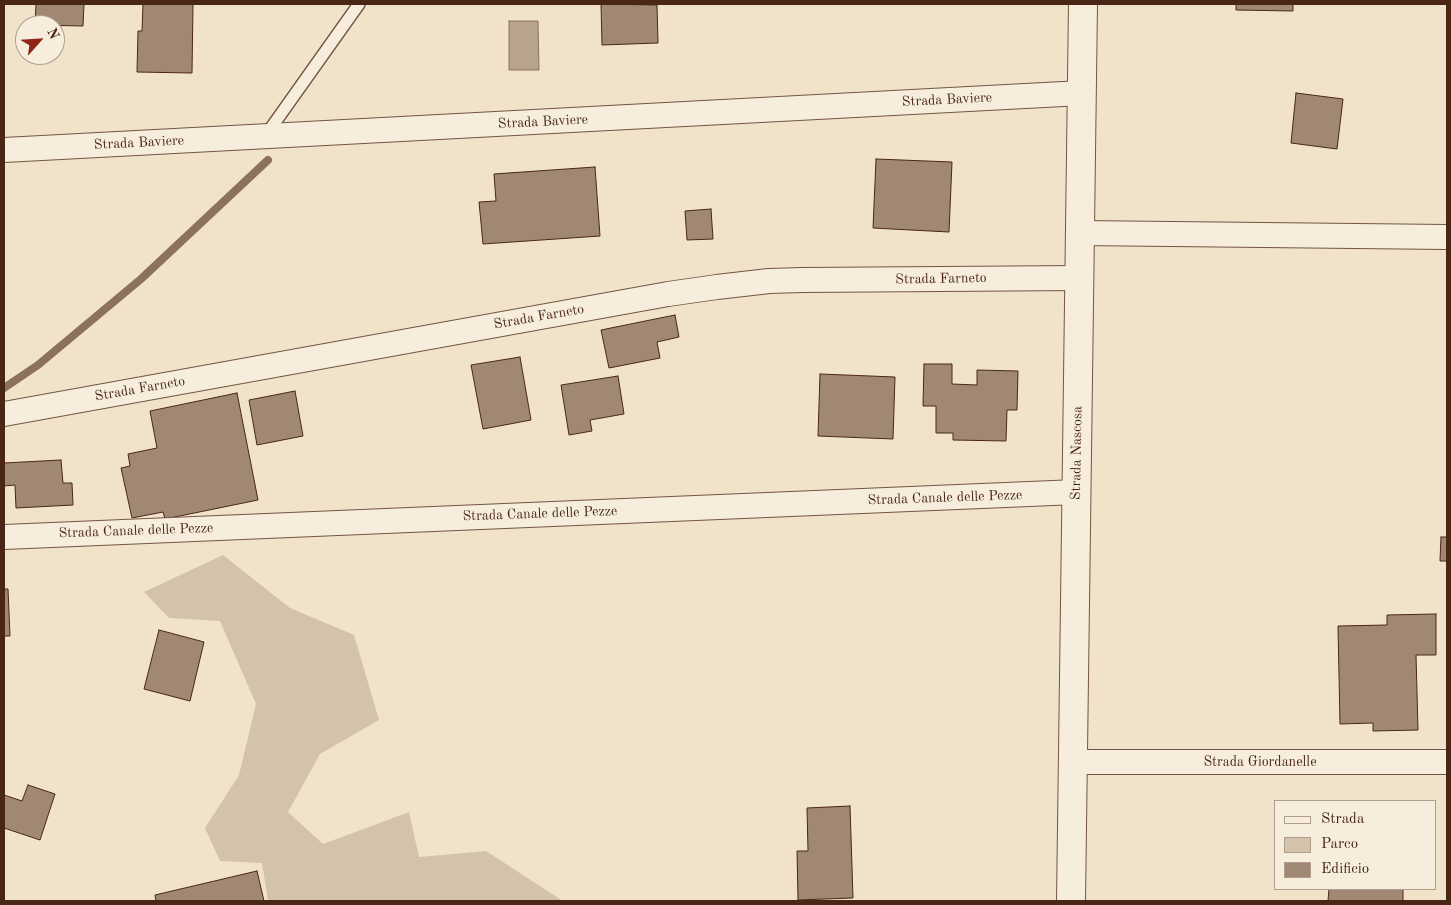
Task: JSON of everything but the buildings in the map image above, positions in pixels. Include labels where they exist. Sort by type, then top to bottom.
[{"type":"street","name":"Strada Nascosa","points":[[1072,901],[1083,4]]},
{"type":"street","name":"Strada Baviere","points":[[4,150],[1082,93]]},
{"type":"street","points":[[1080,233],[1447,237]]},
{"type":"street","name":"Strada Farneto","points":[[4,414],[668,294],[717,287],[769,281],[802,280],[1080,278]]},
{"type":"street","name":"Strada Canale delle Pezze","points":[[4,536],[1077,492]]},
{"type":"street","name":"Strada Giordanelle","points":[[1073,762],[1447,762]]},
{"type":"lane","points":[[265,137],[359,4]]},
{"type":"green space","points":[[223,555],[290,608],[354,635],[379,720],[320,754],[288,812],[323,844],[409,812],[419,857],[486,851],[563,901],[268,901],[262,863],[220,861],[205,828],[239,775],[256,704],[220,621],[169,618],[144,592]]},
{"type":"shaded area","points":[[509,21],[538,21],[539,70],[509,70]]},
{"type":"waterway","points":[[4,388],[38,365],[141,279],[268,160]]}]
